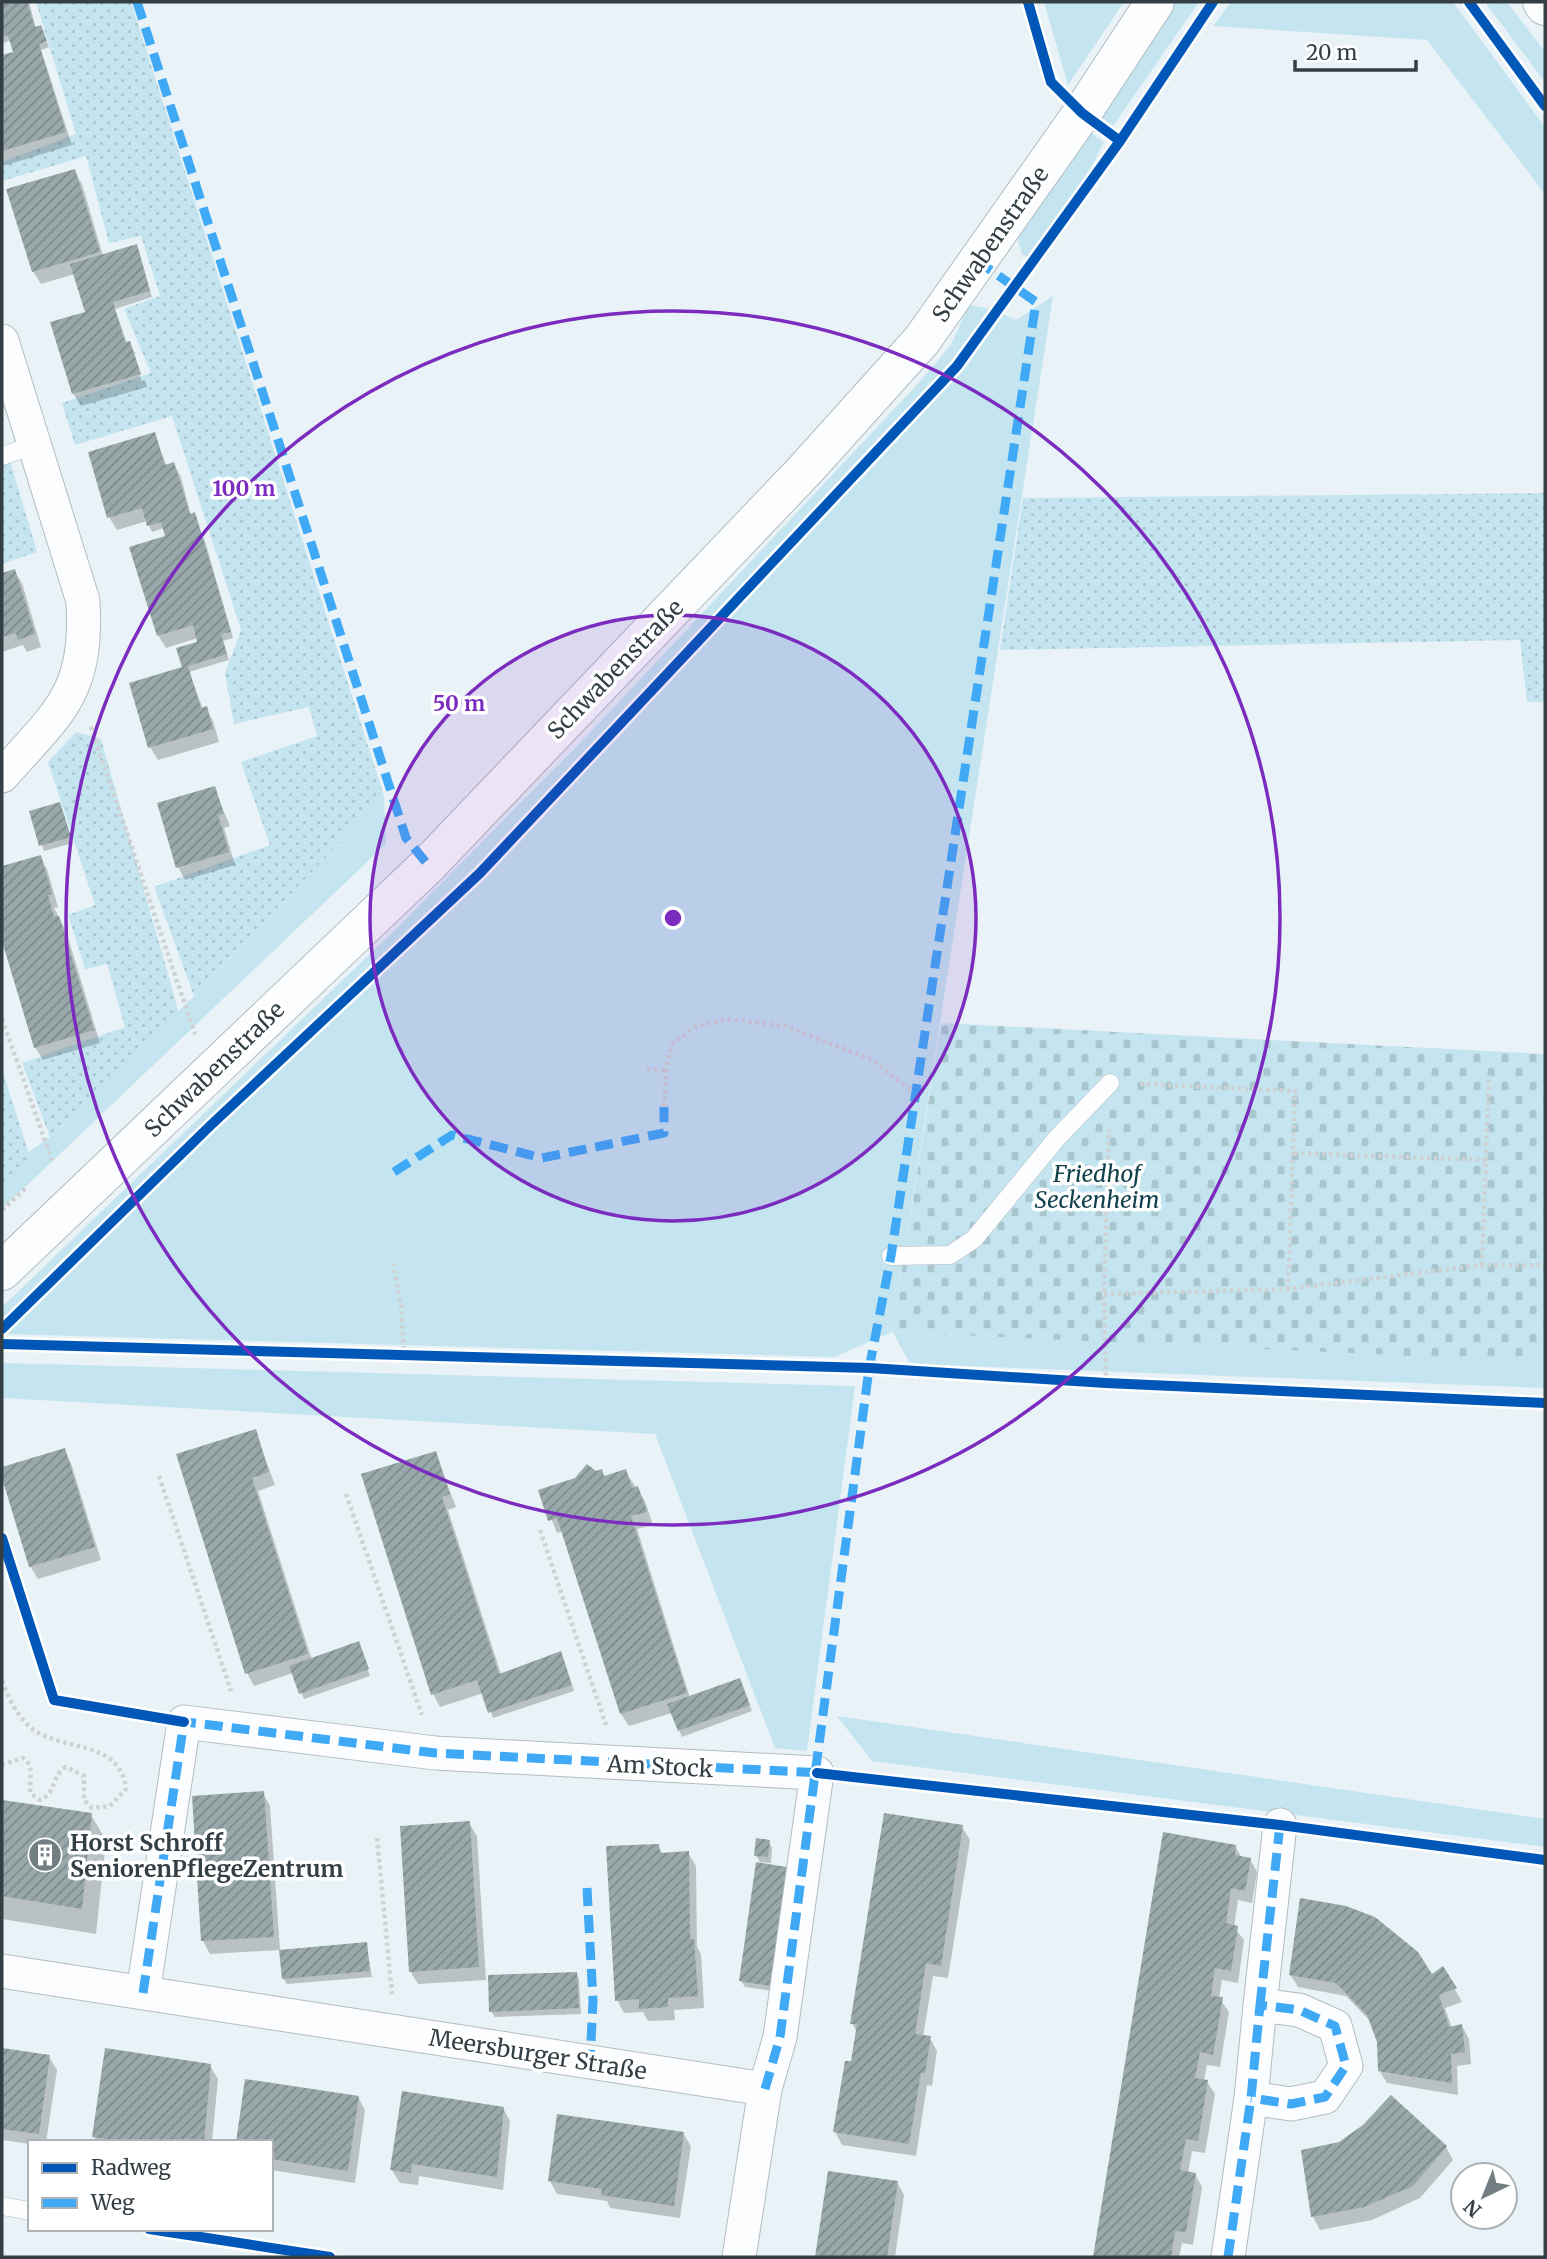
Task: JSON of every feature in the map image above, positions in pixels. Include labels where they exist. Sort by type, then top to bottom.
[{"type":"street","name":"Schwabenstraße","points":[[2,1271],[428,865],[805,470],[922,340],[1082,113],[1155,2]]},
{"type":"street","points":[[2,341],[83,601],[85,640],[76,683],[55,717],[2,776]]},
{"type":"street","name":"Am Stock","points":[[143,1993],[184,1722],[435,1753],[619,1765],[817,1773],[780,2037],[765,2089]]},
{"type":"street","points":[[1228,2257],[1251,2098],[1280,1825]]},
{"type":"street","name":"Meersburger Straße","points":[[2,1971],[765,2089]]},
{"type":"street","points":[[1251,2098],[1291,2104],[1325,2097],[1346,2066],[1335,2026],[1299,2010],[1260,2005]]},
{"type":"street","points":[[739,2257],[765,2089]]},
{"type":"lane","points":[[2,456],[34,445]]},
{"type":"lane","points":[[891,1256],[950,1255],[975,1239],[1057,1138],[1110,1083]]},
{"type":"lane","points":[[2,2206],[28,2211]]},
{"type":"path","points":[[76,683],[195,1034]]},
{"type":"path","points":[[2,1019],[53,1163]]},
{"type":"path","points":[[664,1107],[666,1070],[672,1044],[695,1027],[727,1020],[785,1026],[870,1059],[914,1092]]},
{"type":"path","points":[[647,1069],[666,1070]]},
{"type":"path","points":[[1482,1265],[1489,1075]]},
{"type":"path","points":[[1106,1383],[1104,1294],[1110,1083],[1295,1091],[1288,1289]]},
{"type":"path","points":[[1294,1153],[1486,1160]]},
{"type":"path","points":[[393,1263],[401,1305],[404,1355]]},
{"type":"path","points":[[1104,1294],[1288,1289],[1482,1265],[1545,1265]]},
{"type":"path","points":[[159,1476],[244,1729]]},
{"type":"path","points":[[346,1494],[435,1753]]},
{"type":"path","points":[[540,1531],[619,1765]]},
{"type":"path","points":[[2,1681],[13,1706],[28,1726],[43,1736],[65,1744],[89,1747],[108,1757],[120,1768],[126,1789],[110,1806],[92,1808],[83,1800],[84,1776],[66,1767],[57,1775],[50,1794],[40,1800],[31,1794],[32,1772],[28,1761],[23,1758],[15,1759],[2,1765]]},
{"type":"path","points":[[377,1838],[395,2032]]},
{"type":"green space","points":[[36,2],[131,2],[384,796],[194,996],[154,887],[270,845],[241,762],[317,736],[309,707],[234,724],[225,673],[241,630],[172,416],[75,445],[62,403],[151,373],[124,309],[160,296],[141,236],[109,243],[86,156],[2,181],[2,162],[76,134]]},
{"type":"green space","points":[[1044,2],[1124,2],[1068,85]]},
{"type":"green space","points":[[1176,2],[1199,2],[1113,126],[1101,117],[1146,42]]},
{"type":"green space","points":[[1231,2],[1453,2],[1545,127],[1545,194],[1427,40],[1213,26]]},
{"type":"green space","points":[[1485,2],[1507,2],[1545,52],[1545,82]]},
{"type":"green space","points":[[1090,132],[1104,142],[1083,183],[1030,259],[1022,254],[1017,238]]},
{"type":"green space","points":[[1053,296],[892,1332],[834,1357],[2,1334],[2,1307],[398,927],[581,742],[914,388],[951,345],[969,305],[992,309],[1016,320]]},
{"type":"green space","points":[[10,461],[37,552],[2,564],[2,464]]},
{"type":"green space","points":[[1545,493],[1545,702],[1527,702],[1520,640],[1000,650],[1023,498]]},
{"type":"green space","points":[[76,732],[101,739],[179,1013],[50,1137],[22,1063],[125,1027],[107,964],[85,969],[68,915],[95,905],[48,762]]},
{"type":"green space","points":[[384,796],[386,844],[2,1209],[2,1171],[50,1137],[194,996]]},
{"type":"green space","name":"Friedhof Seckenheim","points":[[941,1023],[1545,1054],[1545,1362],[892,1332]]},
{"type":"green space","points":[[2,1069],[30,1157],[2,1184]]},
{"type":"green space","points":[[893,1332],[1545,1361],[1545,1388],[910,1364]]},
{"type":"green space","points":[[2,1363],[855,1386],[807,1751],[775,1748],[655,1434],[2,1398]]},
{"type":"green space","points":[[837,1716],[1545,1819],[1545,1847],[872,1761]]},
{"type":"building","points":[[2,2],[27,2],[35,27],[41,25],[47,41],[39,44],[66,132],[2,151],[2,55],[13,52],[8,35],[2,37]]},
{"type":"building","points":[[75,169],[100,252],[32,272],[6,189]]},
{"type":"building","points":[[137,244],[150,291],[113,302],[125,342],[130,341],[141,374],[72,394],[50,322],[85,312],[70,264]]},
{"type":"building","points":[[155,432],[165,465],[174,462],[190,514],[195,512],[231,632],[221,634],[227,654],[188,666],[201,708],[207,706],[213,729],[148,748],[129,683],[182,667],[176,648],[197,642],[193,625],[157,636],[129,547],[165,536],[161,522],[147,526],[142,508],[107,518],[88,452]]},
{"type":"building","points":[[15,569],[35,634],[18,640],[16,633],[2,637],[2,573]]},
{"type":"building","points":[[215,786],[224,814],[218,815],[229,852],[176,868],[157,803]]},
{"type":"building","points":[[60,802],[71,837],[39,846],[29,811]]},
{"type":"building","points":[[41,855],[52,894],[48,895],[54,917],[59,916],[94,1030],[34,1048],[2,941],[2,866]]},
{"type":"building","points":[[256,1429],[269,1472],[252,1478],[308,1654],[245,1674],[176,1454]]},
{"type":"building","points":[[65,1448],[95,1547],[29,1567],[2,1478],[2,1467]]},
{"type":"building","points":[[436,1451],[450,1494],[442,1497],[499,1674],[561,1651],[572,1685],[488,1713],[477,1680],[431,1695],[361,1474]]},
{"type":"building","points":[[587,1464],[596,1471],[602,1469],[604,1476],[626,1469],[632,1488],[638,1486],[647,1512],[631,1516],[687,1693],[620,1714],[557,1518],[548,1521],[538,1490],[575,1478]]},
{"type":"building","points":[[359,1641],[369,1669],[299,1694],[289,1666]]},
{"type":"building","points":[[740,1678],[750,1705],[678,1731],[667,1704]]},
{"type":"building","points":[[264,1791],[274,1937],[201,1941],[192,1796]]},
{"type":"building","name":"Horst Schroff SeniorenPflegeZentrum","points":[[2,1800],[92,1813],[82,1909],[2,1896]]},
{"type":"building","points":[[884,1813],[963,1825],[941,1966],[926,1963],[915,2034],[931,2036],[925,2073],[921,2073],[909,2144],[833,2132],[845,2061],[851,2061],[857,2024],[850,2024]]},
{"type":"building","points":[[470,1821],[479,1967],[409,1972],[400,1826]]},
{"type":"building","points":[[1163,1832],[1236,1845],[1235,1855],[1251,1858],[1245,1891],[1231,1888],[1226,1923],[1238,1926],[1231,1971],[1215,1968],[1211,1996],[1223,1997],[1213,2055],[1200,2052],[1195,2078],[1208,2080],[1198,2141],[1186,2139],[1180,2170],[1196,2173],[1186,2232],[1175,2231],[1171,2257],[1093,2257]]},
{"type":"building","points":[[756,1838],[770,1840],[768,1857],[754,1856]]},
{"type":"building","points":[[659,1844],[660,1853],[689,1851],[690,1939],[694,1939],[698,1996],[668,1998],[668,2007],[639,2009],[639,1999],[615,2001],[606,1846]]},
{"type":"building","points":[[756,1862],[787,1867],[770,1986],[739,1981]]},
{"type":"building","points":[[1300,1898],[1346,1906],[1375,1917],[1418,1952],[1432,1974],[1443,1966],[1457,1988],[1439,1995],[1449,2027],[1462,2024],[1465,2052],[1451,2054],[1452,2083],[1378,2071],[1377,2042],[1367,2015],[1336,1983],[1289,1975]]},
{"type":"building","points":[[367,1942],[370,1971],[282,1979],[279,1950]]},
{"type":"building","points":[[577,1972],[579,2008],[489,2012],[488,1975]]},
{"type":"building","points":[[2,2048],[50,2055],[39,2134],[2,2129]]},
{"type":"building","points":[[105,2048],[211,2064],[204,2140],[113,2140],[92,2137]]},
{"type":"building","points":[[245,2079],[359,2096],[348,2171],[273,2159],[273,2140],[236,2140]]},
{"type":"building","points":[[402,2091],[504,2107],[497,2177],[412,2164],[411,2173],[390,2170]]},
{"type":"building","points":[[1391,2095],[1447,2146],[1413,2186],[1364,2207],[1311,2217],[1301,2150],[1339,2142],[1363,2125]]},
{"type":"building","points":[[557,2114],[684,2132],[674,2206],[601,2195],[602,2189],[548,2181]]},
{"type":"building","points":[[828,2171],[898,2181],[887,2257],[815,2257]]},
{"type":"marked path","points":[[137,2],[406,838],[428,865]]},
{"type":"marked path","points":[[765,2089],[780,2037],[869,1369],[891,1256],[1036,302],[979,262]]},
{"type":"marked path","points":[[394,1172],[452,1135],[542,1158],[664,1133],[664,1107]]},
{"type":"marked path","points":[[178,1721],[435,1753],[822,1773]]},
{"type":"marked path","points":[[143,1993],[184,1722]]},
{"type":"marked path","points":[[1260,2005],[1280,1825]]},
{"type":"marked path","points":[[587,1888],[593,2001],[590,2062]]},
{"type":"marked path","points":[[1228,2257],[1251,2098],[1260,2005],[1299,2010],[1335,2026],[1346,2066],[1325,2097],[1291,2104],[1251,2098]]},
{"type":"cycle path","points":[[1028,2],[1051,82],[1082,113],[1120,141]]},
{"type":"cycle path","points":[[2,1329],[212,1124],[480,873],[957,366],[1120,141],[1213,2]]},
{"type":"cycle path","points":[[1469,2],[1545,106]]},
{"type":"cycle path","points":[[2,1344],[870,1368],[1106,1383],[1545,1403]]},
{"type":"cycle path","points":[[2,1538],[54,1700],[184,1722]]},
{"type":"cycle path","points":[[817,1773],[1280,1825],[1545,1860]]},
{"type":"cycle path","points":[[162,2231],[330,2257]]},
{"type":"place","name":"Horst Schroff SeniorenPflegeZentrum","points":[[45,1855]]}]
